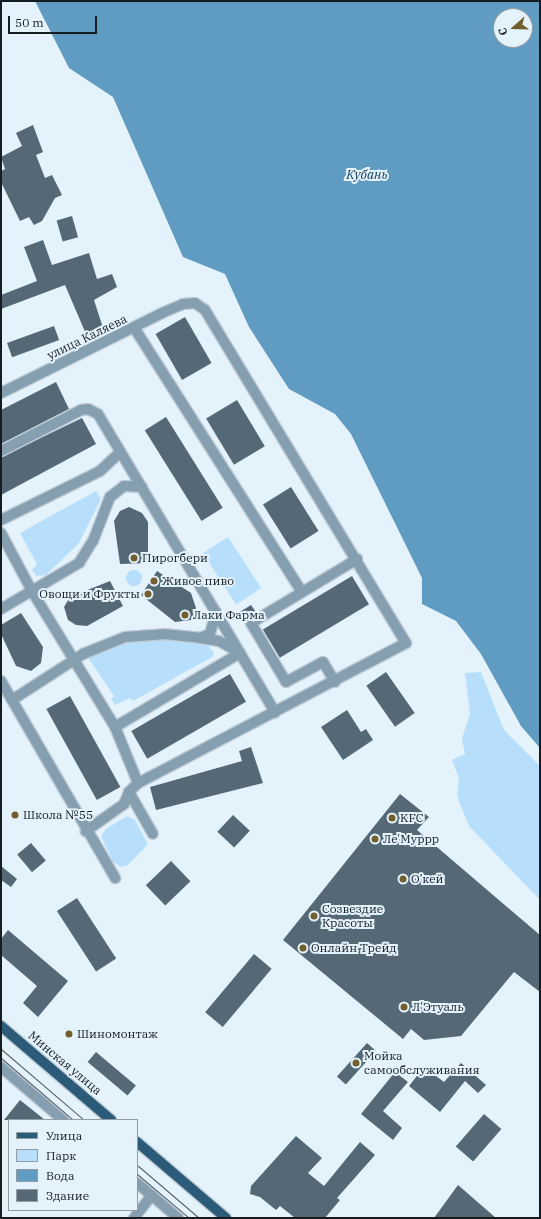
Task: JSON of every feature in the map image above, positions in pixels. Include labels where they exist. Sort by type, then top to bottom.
[{"type":"main road","name":"Минская улица","points":[[1,1026],[110,1119]]},
{"type":"main road","points":[[138,1143],[226,1218]]},
{"type":"street","name":"улица Каляева","points":[[1,393],[135,329],[183,304],[195,303],[205,310],[357,559]]},
{"type":"street","points":[[135,329],[301,591]]},
{"type":"street","points":[[1,451],[88,408],[98,414],[119,453],[142,487],[275,712]]},
{"type":"street","points":[[1,520],[100,471],[119,453]]},
{"type":"street","points":[[1,609],[32,593],[79,562],[93,541],[110,497],[116,490],[133,484],[142,487]]},
{"type":"street","points":[[1,533],[32,593],[115,727],[138,783]]},
{"type":"street","points":[[86,831],[124,804],[129,792],[138,783],[335,682],[406,643],[357,559],[301,591],[251,623],[286,682],[323,662],[335,682]]},
{"type":"street","points":[[200,638],[210,634],[216,612]]},
{"type":"street","points":[[12,700],[91,649],[125,637],[164,634],[200,638],[219,641],[240,653]]},
{"type":"street","points":[[115,727],[240,653]]},
{"type":"street","points":[[1,680],[86,831],[115,878]]},
{"type":"street","points":[[129,792],[153,834]]},
{"type":"street","points":[[1,1067],[62,1119]]},
{"type":"street","points":[[138,1184],[178,1218]]},
{"type":"street","points":[[134,1218],[152,1195]]},
{"type":"green space","points":[[96,491],[101,499],[79,543],[46,575],[36,576],[32,570],[37,564],[20,533]]},
{"type":"green space","points":[[228,537],[261,588],[236,604],[203,553]]},
{"type":"green space","points":[[134,570],[141,575],[142,578],[137,585],[134,586],[127,581],[126,578],[131,571]]},
{"type":"green space","points":[[152,637],[208,645],[214,653],[212,657],[133,701],[130,698],[115,705],[111,699],[114,696],[87,656],[112,645]]},
{"type":"green space","points":[[481,672],[504,730],[540,766],[540,900],[469,826],[457,796],[459,778],[452,760],[465,754],[462,739],[470,713],[465,673]]},
{"type":"green space","points":[[127,816],[135,820],[148,844],[128,865],[121,867],[113,862],[101,836],[106,829]]},
{"type":"water","name":"Кубань","points":[[35,1],[540,1],[540,748],[521,726],[481,654],[456,621],[422,604],[422,578],[351,434],[335,414],[289,389],[249,327],[225,274],[183,257],[113,97],[69,68]]},
{"type":"building","points":[[33,125],[43,152],[36,155],[45,178],[52,175],[62,195],[55,198],[42,221],[34,225],[29,217],[20,221],[1,182],[1,171],[5,169],[1,157],[22,146],[16,133]]},
{"type":"building","points":[[72,216],[78,237],[63,242],[57,220]]},
{"type":"building","points":[[43,240],[52,265],[89,253],[97,279],[112,274],[117,287],[94,300],[105,334],[89,341],[65,285],[1,309],[1,295],[37,281],[24,247]]},
{"type":"building","points":[[185,317],[212,363],[182,380],[156,334]]},
{"type":"building","points":[[54,326],[59,340],[12,357],[7,343]]},
{"type":"building","points":[[56,382],[69,409],[1,444],[1,410]]},
{"type":"building","points":[[237,400],[265,446],[234,465],[206,419]]},
{"type":"building","points":[[166,417],[223,508],[202,521],[145,430]]},
{"type":"building","points":[[82,418],[96,444],[1,495],[1,457]]},
{"type":"building","points":[[291,487],[319,531],[291,549],[263,504]]},
{"type":"building","points":[[129,507],[142,513],[148,522],[148,563],[120,564],[114,521],[120,511]]},
{"type":"building","points":[[157,571],[191,593],[196,608],[191,620],[175,622],[141,595]]},
{"type":"building","points":[[352,576],[369,604],[280,658],[263,630]]},
{"type":"building","points":[[110,581],[123,606],[87,626],[76,625],[68,620],[64,607],[70,597]]},
{"type":"building","points":[[251,605],[256,612],[244,622],[238,613]]},
{"type":"building","points":[[21,613],[43,647],[41,663],[31,671],[16,666],[1,634],[1,625]]},
{"type":"building","points":[[386,672],[415,713],[395,727],[366,686]]},
{"type":"building","points":[[230,674],[246,702],[147,759],[131,731]]},
{"type":"building","points":[[70,696],[120,787],[97,800],[46,709]]},
{"type":"building","points":[[347,710],[361,732],[366,729],[373,740],[343,760],[321,727]]},
{"type":"building","points":[[251,747],[263,783],[156,810],[150,787],[242,761],[239,751]]},
{"type":"building","name":"О’кей","points":[[400,794],[429,817],[417,830],[540,935],[540,992],[514,972],[461,1036],[424,1040],[411,1029],[403,1039],[283,940]]},
{"type":"building","points":[[233,815],[250,831],[234,848],[217,832]]},
{"type":"building","points":[[31,843],[46,861],[32,872],[17,855]]},
{"type":"building","points":[[171,861],[190,881],[165,905],[146,885]]},
{"type":"building","points":[[1,866],[17,879],[11,887],[1,880]]},
{"type":"building","points":[[77,898],[116,958],[96,971],[57,911]]},
{"type":"building","points":[[8,930],[68,981],[38,1017],[23,1003],[37,986],[1,955],[1,939]]},
{"type":"building","points":[[254,954],[272,969],[223,1027],[205,1012]]},
{"type":"building","name":"Мойка самообслуживания","points":[[367,1043],[376,1051],[346,1084],[337,1076]]},
{"type":"building","points":[[96,1052],[136,1085],[127,1095],[88,1062]]},
{"type":"building","points":[[461,1063],[486,1085],[478,1093],[465,1081],[440,1112],[409,1086],[424,1067],[444,1082]]},
{"type":"building","points":[[395,1072],[408,1082],[383,1111],[402,1128],[393,1140],[361,1114]]},
{"type":"building","points":[[20,1100],[44,1119],[8,1119],[4,1120]]},
{"type":"building","points":[[484,1114],[501,1129],[473,1162],[456,1146]]},
{"type":"building","points":[[296,1136],[322,1158],[308,1173],[324,1186],[360,1142],[375,1155],[337,1198],[340,1200],[325,1218],[295,1218],[280,1206],[276,1210],[260,1197],[250,1194],[251,1186]]},
{"type":"building","points":[[458,1185],[496,1218],[434,1218]]},
{"type":"tram line","points":[[1,1049],[83,1119]]},
{"type":"tram line","points":[[1,1058],[72,1119]]},
{"type":"tram line","points":[[138,1166],[199,1218]]},
{"type":"tram line","points":[[138,1175],[189,1218]]},
{"type":"place","name":"Пирогбери","points":[[134,558]]},
{"type":"place","name":"Живое пиво","points":[[154,581]]},
{"type":"place","name":"Овощи и Фрукты","points":[[148,594]]},
{"type":"place","name":"Лаки Фарма","points":[[185,615]]},
{"type":"place","name":"Школа №55","points":[[15,815]]},
{"type":"place","name":"KFC","points":[[392,818]]},
{"type":"place","name":"Ле'Муррр","points":[[375,839]]},
{"type":"place","name":"О’кей","points":[[403,879]]},
{"type":"place","name":"Созвездие Красоты","points":[[314,916]]},
{"type":"place","name":"Онлайн Трейд","points":[[303,948]]},
{"type":"place","name":"Л'Этуаль","points":[[404,1007]]},
{"type":"place","name":"Шиномонтаж","points":[[69,1034]]},
{"type":"place","name":"Мойка самообслуживания","points":[[356,1063]]}]
